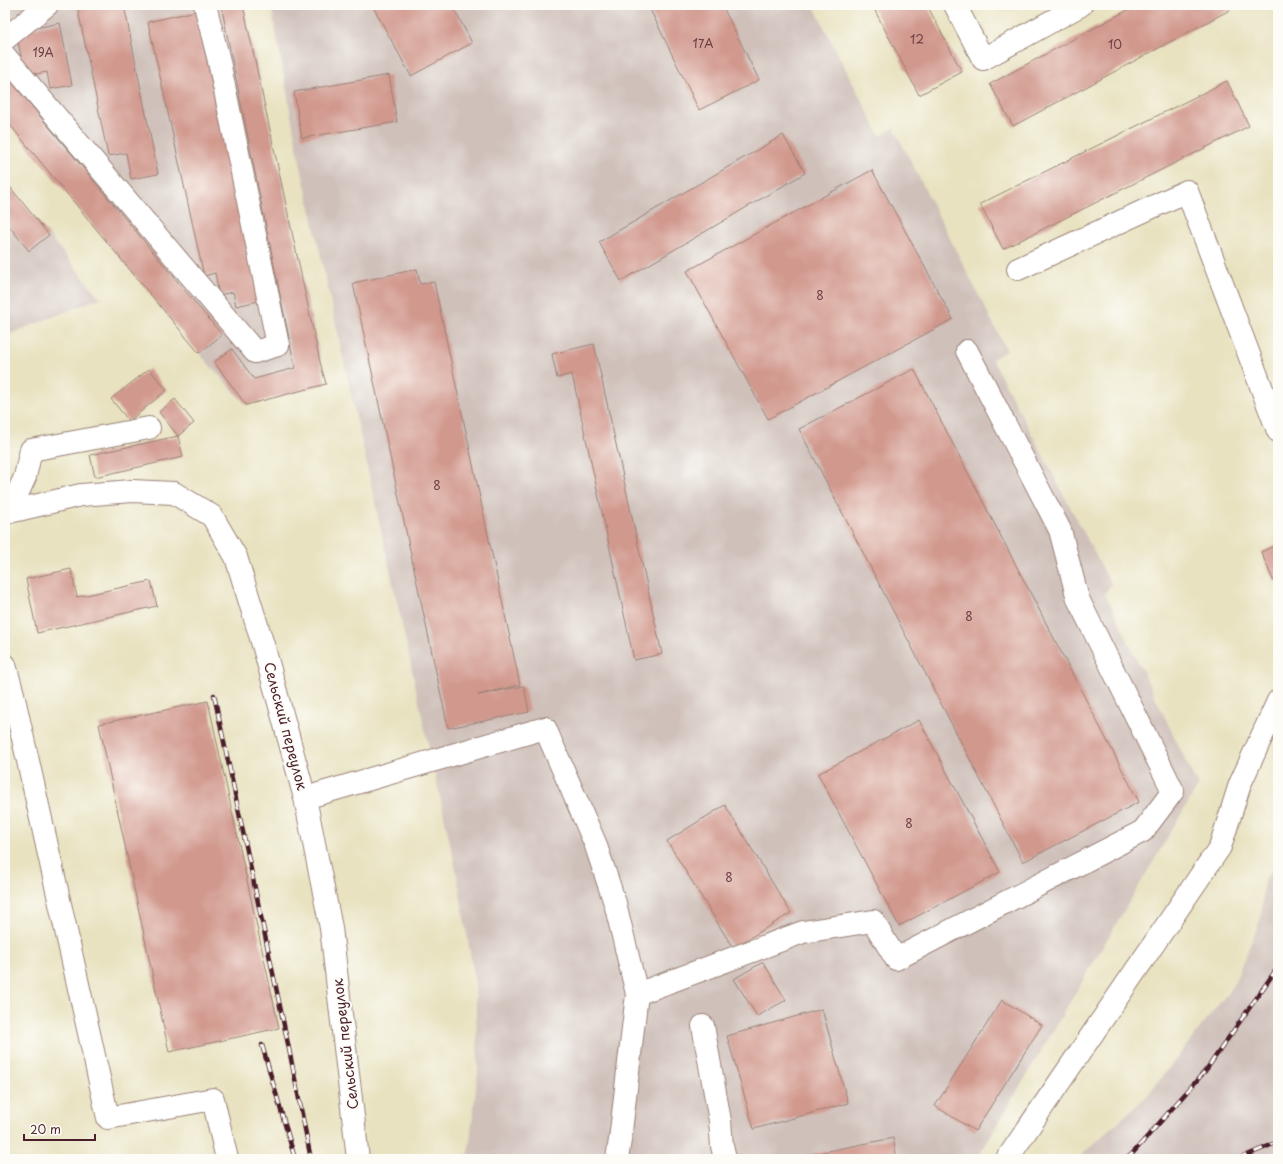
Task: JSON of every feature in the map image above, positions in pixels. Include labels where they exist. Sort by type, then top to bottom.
[{"type":"street","points":[[5,39],[47,5]]},
{"type":"street","points":[[5,56],[254,352],[278,345],[218,57],[205,5]]},
{"type":"street","points":[[954,5],[983,59],[1081,5]]},
{"type":"street","points":[[1018,269],[1187,191],[1278,431]]},
{"type":"street","points":[[637,994],[802,932],[873,921],[896,959],[1143,831],[1173,791],[1078,599],[1060,530],[967,351]]},
{"type":"street","points":[[6,510],[25,477],[31,450],[148,428]]},
{"type":"street","name":"Сельский переулок","points":[[6,510],[81,495],[132,491],[174,494],[212,516],[236,557],[264,648],[305,798],[331,928],[358,1159]]},
{"type":"street","points":[[5,665],[108,1118],[213,1099],[227,1159]]},
{"type":"street","points":[[1007,1159],[1220,847],[1240,784],[1278,701]]},
{"type":"street","points":[[305,798],[545,728],[595,843],[615,903],[637,994],[617,1159]]},
{"type":"street","points":[[703,1026],[720,1121],[722,1146],[725,1159]]},
{"type":"shaded area","points":[[5,5],[244,5],[326,384],[246,405],[199,353],[5,119]]},
{"type":"shaded area","points":[[271,5],[813,5],[880,136],[894,128],[1007,351],[992,359],[1111,584],[1105,593],[1198,786],[977,1159],[468,1158],[478,1070],[475,982],[456,870],[298,153]]},
{"type":"shaded area","points":[[5,181],[100,298],[5,336]]},
{"type":"shaded area","points":[[1278,859],[1278,1159],[1077,1159],[1147,1096],[1233,986],[1261,918],[1264,882]]},
{"type":"building","points":[[77,5],[124,5],[158,174],[131,179],[126,153],[108,156]]},
{"type":"building","points":[[221,5],[243,5],[326,384],[246,405],[214,362],[232,349],[254,379],[295,368]]},
{"type":"building","points":[[372,5],[452,5],[472,43],[411,76]]},
{"type":"building","points":[[648,5],[722,5],[759,80],[699,110]]},
{"type":"building","points":[[872,5],[927,5],[962,72],[919,95]]},
{"type":"building","points":[[1137,5],[1239,5],[1013,126],[990,84]]},
{"type":"building","points":[[196,11],[259,301],[236,306],[233,292],[219,295],[215,273],[204,276],[148,22]]},
{"type":"building","points":[[60,23],[72,85],[50,89],[47,72],[25,76],[16,32]]},
{"type":"building","points":[[5,74],[222,335],[199,353],[5,119]]},
{"type":"building","points":[[389,75],[397,122],[302,138],[294,92]]},
{"type":"building","points":[[1227,81],[1249,126],[1003,249],[980,204]]},
{"type":"building","points":[[783,135],[805,173],[621,281],[599,242]]},
{"type":"building","points":[[872,170],[953,319],[768,419],[687,271]]},
{"type":"building","points":[[5,181],[49,235],[29,251],[5,221]]},
{"type":"building","points":[[417,269],[420,284],[434,282],[520,685],[478,695],[524,686],[529,712],[448,728],[353,283]]},
{"type":"building","points":[[594,344],[662,654],[634,660],[572,374],[557,378],[552,354]]},
{"type":"building","points":[[149,369],[167,390],[129,421],[111,399]]},
{"type":"building","points":[[914,369],[1139,802],[1023,862],[799,429]]},
{"type":"building","points":[[175,399],[194,423],[178,436],[159,412]]},
{"type":"building","points":[[178,436],[183,457],[95,477],[90,455]]},
{"type":"building","points":[[1278,544],[1278,581],[1274,582],[1261,552]]},
{"type":"building","points":[[71,569],[77,597],[151,581],[157,606],[37,633],[26,579]]},
{"type":"building","points":[[208,701],[279,1028],[169,1052],[99,724]]},
{"type":"building","points":[[919,720],[1000,872],[899,926],[818,774]]},
{"type":"building","points":[[725,805],[791,913],[733,948],[667,841]]},
{"type":"building","points":[[763,962],[786,1000],[757,1016],[734,979]]},
{"type":"building","points":[[1002,1000],[1042,1025],[975,1131],[935,1106]]},
{"type":"building","points":[[822,1009],[848,1103],[754,1129],[727,1036]]},
{"type":"building","points":[[893,1138],[897,1159],[793,1159],[793,1158]]},
{"type":"railway","points":[[214,695],[311,1159]]},
{"type":"railway","points":[[1126,1159],[1206,1070],[1278,967]]},
{"type":"railway","points":[[262,1045],[295,1159]]},
{"type":"railway","points":[[1238,1159],[1278,1142]]}]
